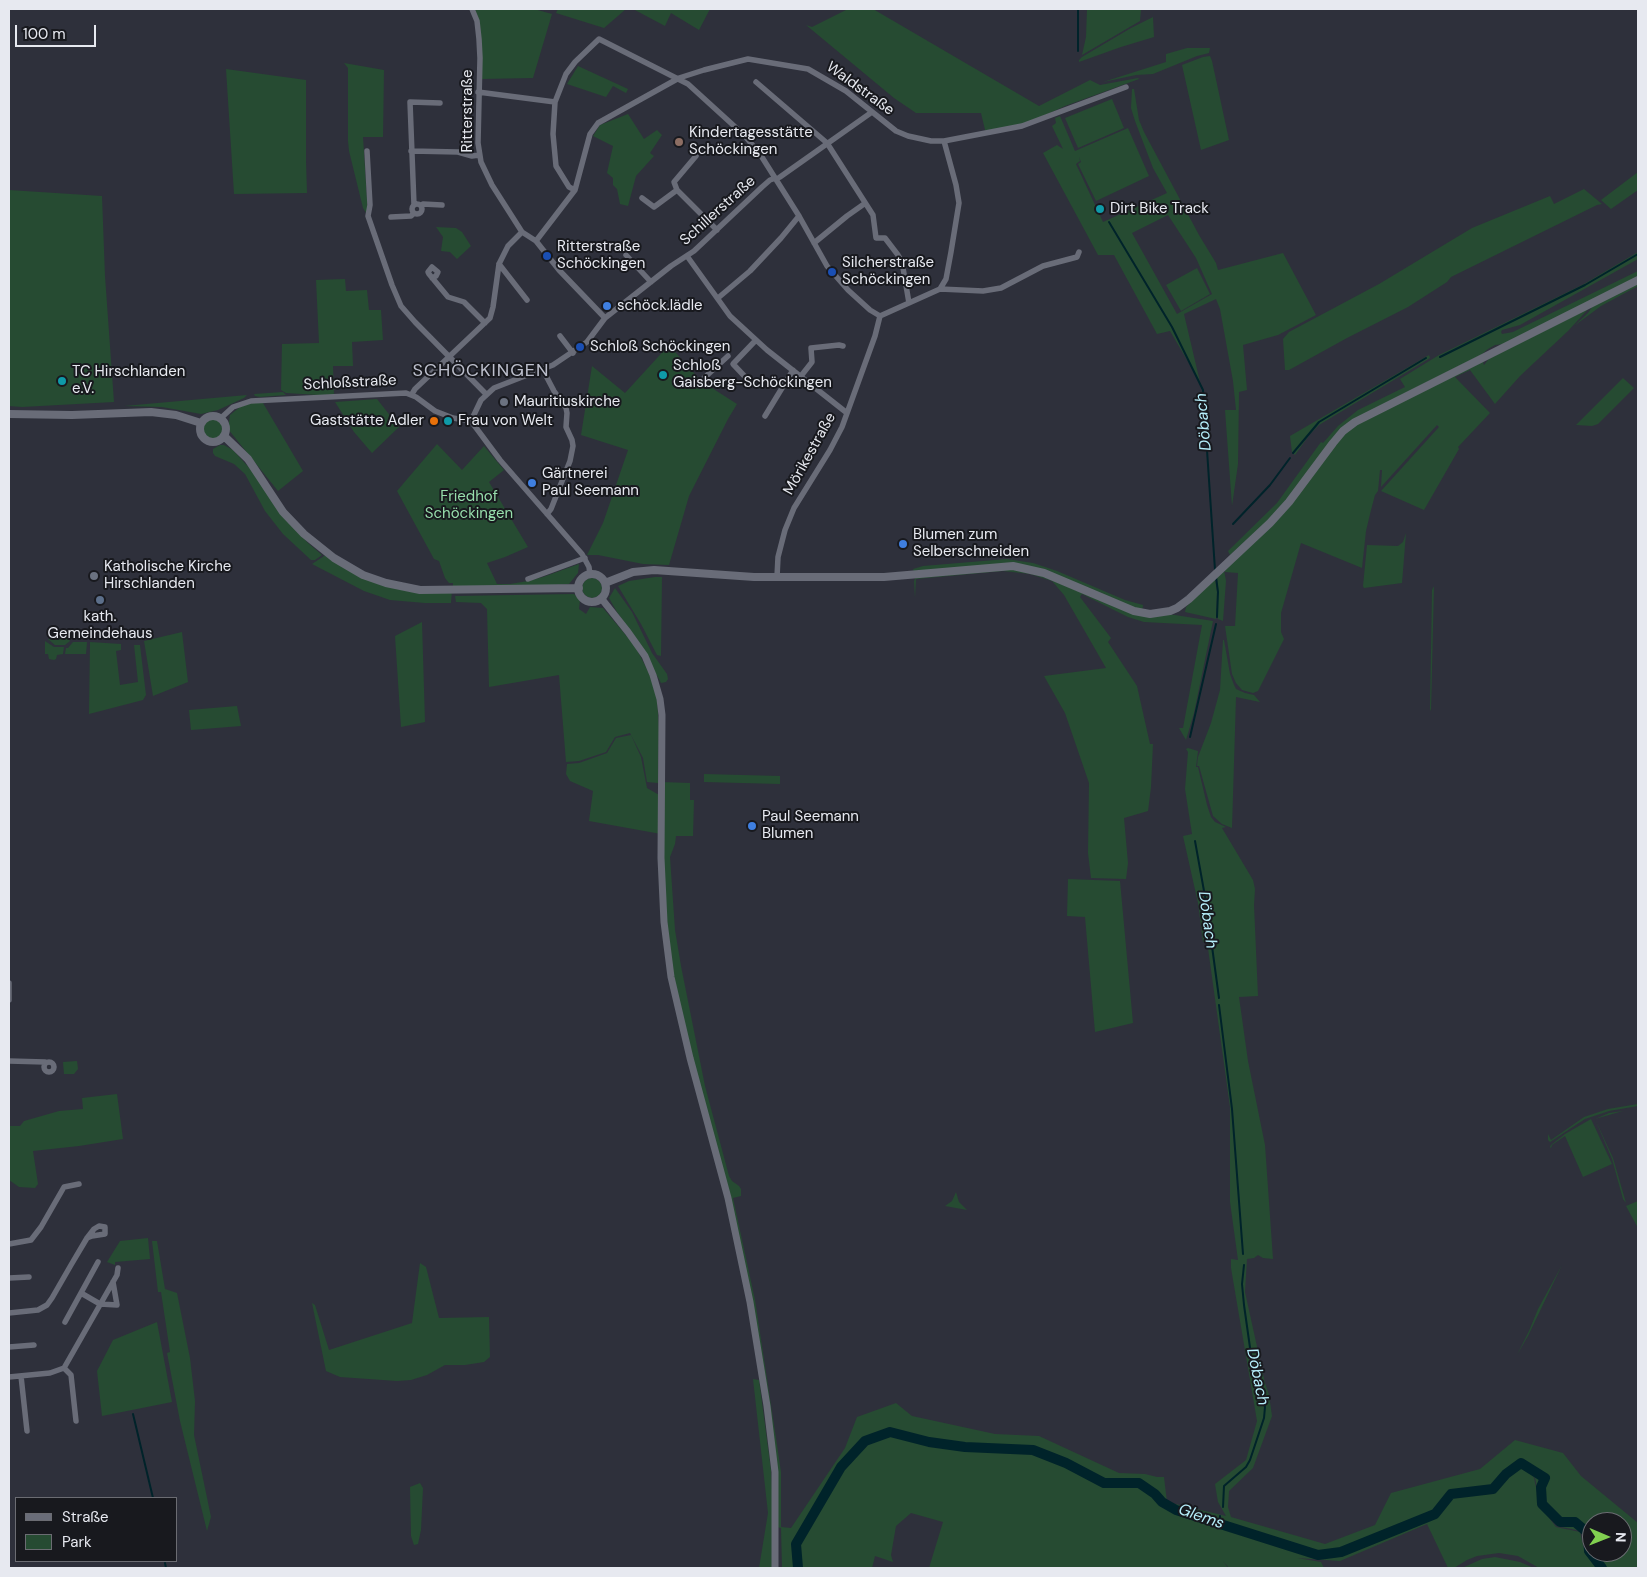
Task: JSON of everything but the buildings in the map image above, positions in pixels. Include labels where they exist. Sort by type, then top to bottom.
[{"type":"main road","points":[[605,582],[633,572],[654,570],[744,577],[884,577],[999,566],[1019,567],[1049,575],[1129,609],[1150,614],[1163,613],[1177,608],[1213,577],[1276,517],[1333,442],[1355,422],[1638,280]]},
{"type":"main road","points":[[9,414],[72,415],[151,412],[176,415],[201,423]]},
{"type":"main road","points":[[210,416],[221,418],[226,426],[224,436],[216,442],[206,440],[201,435],[199,427],[203,420],[210,416]]},
{"type":"main road","points":[[224,436],[248,459],[283,512],[304,534],[334,558],[363,575],[386,583],[420,590],[579,588]]},
{"type":"main road","points":[[590,575],[599,576],[605,582],[605,592],[601,598],[594,602],[586,600],[579,588],[582,579],[590,575]]},
{"type":"street","name":"Ritterstraße","points":[[472,9],[479,39],[480,58],[478,92],[479,155],[492,185],[522,232],[536,241],[559,270],[605,318]]},
{"type":"street","points":[[574,190],[569,188],[556,166],[553,134],[556,102],[566,74],[575,62],[599,39],[679,78],[744,135],[778,178],[827,266],[848,290],[870,310],[880,316],[940,289],[995,290],[1009,285],[1043,266],[1077,257],[1079,252]]},
{"type":"street","name":"Waldstraße","points":[[536,241],[574,190],[590,134],[598,123],[679,78],[748,59],[808,68],[846,91],[896,131],[921,140],[944,141],[1022,126],[1126,87]]},
{"type":"street","points":[[756,82],[827,143],[864,204],[873,215],[876,238],[885,238],[902,262],[909,303]]},
{"type":"street","points":[[478,92],[556,102]]},
{"type":"street","points":[[414,213],[412,209],[414,205],[410,102],[440,103]]},
{"type":"street","name":"Schillerstraße","points":[[605,318],[675,263],[687,256],[770,180],[778,178],[872,112]]},
{"type":"street","points":[[940,289],[946,279],[959,203],[944,141]]},
{"type":"street","points":[[368,151],[370,205],[368,216],[401,306],[486,394]]},
{"type":"street","points":[[411,151],[458,152],[472,156],[479,155]]},
{"type":"street","points":[[696,156],[674,182],[678,190],[717,230]]},
{"type":"street","points":[[642,198],[654,207],[678,190]]},
{"type":"street","points":[[814,243],[864,204]]},
{"type":"street","points":[[414,205],[442,205]]},
{"type":"street","points":[[391,217],[412,216],[414,213],[420,213],[422,206]]},
{"type":"street","points":[[718,298],[750,271],[782,238],[799,216]]},
{"type":"street","points":[[412,394],[414,389],[490,318],[499,264],[508,246],[522,232]]},
{"type":"street","points":[[626,254],[651,282]]},
{"type":"street","points":[[687,256],[730,316],[756,340],[847,412]]},
{"type":"street","points":[[499,264],[527,300]]},
{"type":"street","points":[[432,278],[448,297],[464,302],[485,323]]},
{"type":"street","name":"Mörikestraße","points":[[777,577],[780,547],[789,519],[834,442],[875,336],[880,316]]},
{"type":"street","points":[[590,575],[585,558],[500,460],[471,421],[486,394],[494,388],[553,365],[587,342],[605,318]]},
{"type":"street","points":[[560,336],[573,352]]},
{"type":"street","points":[[733,364],[756,340]]},
{"type":"street","points":[[801,376],[812,362],[811,348],[839,344],[843,346]]},
{"type":"street","points":[[704,378],[727,355],[750,382]]},
{"type":"street","points":[[543,370],[566,408],[566,427],[573,446],[570,461],[547,514]]},
{"type":"street","points":[[765,416],[793,370]]},
{"type":"street","name":"Schloßstraße","points":[[221,418],[233,407],[251,401],[396,393],[412,394],[434,411],[453,418],[471,421]]},
{"type":"street","points":[[528,579],[585,558]]},
{"type":"street","points":[[601,598],[644,656],[653,675],[660,699],[662,715],[661,858],[664,922],[670,969],[690,1058],[728,1198],[750,1302],[767,1406],[775,1472],[775,1568]]},
{"type":"street","points":[[9,984],[9,1000]]},
{"type":"street","points":[[9,1061],[45,1062]]},
{"type":"street","points":[[9,1244],[31,1240],[41,1227],[64,1187],[79,1184]]},
{"type":"street","points":[[9,1313],[38,1310],[47,1305],[88,1238]]},
{"type":"street","points":[[65,1322],[98,1262]]},
{"type":"street","points":[[9,1377],[50,1373],[64,1368],[118,1273],[118,1268]]},
{"type":"street","points":[[9,1278],[29,1277]]},
{"type":"street","points":[[81,1293],[100,1304],[116,1305],[113,1282]]},
{"type":"street","points":[[9,1347],[34,1345]]},
{"type":"street","points":[[64,1368],[71,1376],[76,1421]]},
{"type":"street","points":[[21,1376],[27,1430]]},
{"type":"green space","points":[[475,9],[534,9],[552,14],[533,78],[481,79],[479,21]]},
{"type":"green space","points":[[558,9],[626,9],[604,28],[556,13]]},
{"type":"green space","points":[[633,9],[710,9],[699,30],[671,13],[665,26]]},
{"type":"green space","points":[[848,9],[873,9],[1039,106],[1090,80],[1100,85],[1139,79],[1065,106],[1022,126],[986,134],[981,113],[916,113],[894,98],[806,25],[812,27]]},
{"type":"green space","points":[[1087,9],[1141,9],[1140,21],[1082,55],[1086,37]]},
{"type":"green space","points":[[1153,17],[1154,37],[1079,62],[1082,57]]},
{"type":"green space","points":[[1187,48],[1210,48],[1209,53],[1153,74],[1136,75],[1103,82],[1166,62],[1166,54]]},
{"type":"green space","points":[[1210,56],[1229,140],[1201,150],[1182,65]]},
{"type":"green space","points":[[344,63],[384,70],[383,137],[363,137],[368,216],[363,208],[349,151],[348,68]]},
{"type":"green space","points":[[578,66],[628,89],[626,93],[613,86],[606,97],[567,84]]},
{"type":"green space","points":[[226,69],[306,80],[307,193],[234,194]]},
{"type":"green space","points":[[1132,89],[1134,89],[1139,120],[1144,132],[1216,263],[1218,270],[1283,253],[1316,315],[1278,335],[1243,345],[1247,390],[1239,392],[1238,464],[1232,506],[1225,410],[1236,410],[1233,381],[1220,309],[1216,299],[1184,314],[1200,382],[1170,331],[1157,334],[1114,255],[1098,255],[1043,153],[1057,145],[1063,149],[1052,126],[1056,123],[1055,118],[1060,116],[1075,151],[1128,128],[1149,176],[1096,201],[1078,164],[1081,162],[1079,157],[1080,161],[1076,164],[1103,222],[1167,193],[1153,168],[1131,108]],"holes":[[[1168,215],[1196,258],[1212,294],[1177,314],[1132,233]]]},
{"type":"green space","points":[[1112,99],[1124,128],[1078,148],[1065,118]]},
{"type":"green space","points":[[628,114],[644,139],[657,130],[662,135],[650,153],[654,156],[636,176],[628,206],[620,204],[617,189],[613,185],[613,178],[607,173],[613,146],[593,136],[600,125]]},
{"type":"green space","points":[[1638,172],[1638,190],[1611,209],[1601,200]]},
{"type":"green space","points":[[1584,189],[1602,204],[1451,277],[1447,282],[1408,307],[1289,370],[1285,370],[1283,339],[1289,332],[1379,284],[1472,228],[1550,196],[1554,204]]},
{"type":"green space","points":[[9,190],[102,196],[105,276],[114,402],[9,406]]},
{"type":"green space","points":[[436,227],[456,228],[462,232],[471,246],[457,259],[450,252],[441,251],[443,237]]},
{"type":"green space","points":[[1638,252],[1638,259],[1520,325],[1502,330],[1501,332],[1502,334],[1513,332],[1638,271],[1638,278],[1504,344],[1495,345],[1481,355],[1360,416],[1274,515],[1230,555],[1228,551],[1277,503],[1321,442],[1323,443],[1338,426],[1358,410],[1405,387],[1400,379],[1439,355],[1584,284]]},
{"type":"green space","points":[[1197,268],[1210,294],[1181,311],[1166,285]]},
{"type":"green space","points":[[345,279],[346,291],[367,290],[369,310],[381,310],[383,340],[352,342],[353,366],[333,366],[334,396],[286,393],[281,390],[282,344],[319,343],[316,280]]},
{"type":"green space","points":[[1638,283],[1638,286],[1601,306],[1574,326],[1588,313],[1594,304]]},
{"type":"green space","points":[[1590,307],[1568,331],[1520,376],[1495,404],[1470,370],[1455,377],[1490,413],[1458,447],[1459,449],[1424,510],[1381,491],[1439,427],[1437,425],[1381,487],[1382,470],[1380,470],[1378,491],[1375,495],[1366,531],[1362,568],[1301,543],[1281,613],[1281,632],[1284,639],[1258,691],[1253,693],[1242,690],[1232,674],[1225,626],[1235,626],[1238,573],[1225,572],[1225,569],[1345,433],[1357,424],[1487,358],[1483,363],[1484,365],[1491,356]]},
{"type":"green space","points":[[669,345],[701,381],[737,404],[689,496],[669,565],[643,564],[598,555],[587,555],[603,523],[628,450],[581,435],[592,366],[625,393]]},
{"type":"green space","points":[[1429,355],[1430,358],[1427,360],[1319,425],[1295,455],[1292,452],[1290,436]]},
{"type":"green space","points":[[1623,378],[1634,388],[1598,424],[1592,426],[1576,425]]},
{"type":"green space","points":[[283,392],[286,395],[260,397],[254,394]]},
{"type":"green space","points":[[247,395],[218,410],[201,414],[162,407],[124,406]]},
{"type":"green space","points":[[377,399],[399,427],[372,453],[354,432],[335,402]]},
{"type":"green space","points":[[246,402],[263,403],[303,471],[278,491],[228,429],[230,415]]},
{"type":"green space","points":[[213,419],[220,422],[223,429],[220,436],[213,439],[206,436],[203,429],[206,422]]},
{"type":"green space","name":"Friedhof Schöckingen","points":[[437,444],[462,470],[484,446],[504,470],[489,482],[528,547],[487,563],[497,584],[528,581],[579,564],[578,573],[569,584],[453,587],[453,583],[449,583],[445,578],[439,561],[434,559],[397,491]]},
{"type":"green space","points":[[220,445],[233,450],[253,472],[285,518],[322,555],[315,560],[311,560],[283,534],[265,511],[245,474],[234,464],[215,456],[213,449]]},
{"type":"green space","points":[[1406,533],[1402,583],[1364,588],[1367,545],[1398,546],[1403,542]]},
{"type":"green space","points":[[327,554],[386,583],[452,590],[451,603],[390,600],[364,591],[312,564]]},
{"type":"green space","points":[[1007,559],[1033,563],[1057,571],[1125,600],[1143,605],[1142,613],[1031,569],[914,572],[913,569],[923,566]]},
{"type":"green space","points":[[1006,568],[1030,571],[1121,609],[1213,621],[1194,713],[1186,740],[1179,728],[1183,728],[1202,625],[1144,622],[1128,617],[1082,594],[1080,597],[1111,638],[1108,642],[1137,686],[1150,744],[1153,744],[1148,811],[1124,818],[1128,863],[1126,879],[1091,878],[1088,853],[1089,783],[1065,713],[1044,676],[1106,668],[1064,595],[1052,581],[1030,574],[1003,571],[916,579],[915,598],[914,581],[916,577]]},
{"type":"green space","points":[[1224,570],[1226,581],[1223,621],[1218,619],[1217,577]]},
{"type":"green space","points":[[662,577],[661,656],[657,655],[618,586],[629,581]]},
{"type":"green space","points":[[588,578],[596,578],[602,584],[602,592],[596,598],[588,598],[582,592],[582,584]]},
{"type":"green space","points":[[1215,579],[1217,592],[1216,619],[1185,612],[1186,607]]},
{"type":"green space","points":[[1434,586],[1431,711],[1432,590]]},
{"type":"green space","points":[[615,588],[632,612],[652,653],[667,674],[668,679],[666,682],[661,683],[639,643],[609,598]]},
{"type":"green space","points":[[574,594],[580,600],[579,609],[586,614],[590,607],[603,608],[635,646],[649,673],[657,698],[659,729],[658,783],[647,782],[643,758],[630,733],[615,737],[606,752],[579,761],[566,762],[559,675],[489,687],[487,609],[481,603],[456,602],[455,596]]},
{"type":"green space","points":[[422,622],[425,722],[401,727],[395,636]]},
{"type":"green space","points":[[182,632],[188,682],[153,696],[144,641]]},
{"type":"green space","points":[[56,637],[68,638],[70,641],[65,645],[55,645],[48,639]]},
{"type":"green space","points":[[1223,640],[1230,674],[1236,689],[1254,695],[1260,702],[1236,697],[1232,828],[1222,824],[1213,816],[1199,766],[1197,766],[1198,757],[1211,723],[1220,690]]},
{"type":"green space","points":[[45,641],[54,647],[64,647],[63,654],[57,655],[54,660],[49,659],[48,654],[45,654]]},
{"type":"green space","points":[[73,642],[87,642],[86,654],[65,654],[66,648]]},
{"type":"green space","points":[[90,642],[121,644],[121,650],[116,651],[120,685],[138,682],[134,645],[140,645],[146,695],[143,700],[89,714]]},
{"type":"green space","points":[[237,706],[241,726],[191,730],[189,710]]},
{"type":"green space","points":[[631,735],[641,757],[647,788],[661,796],[661,782],[690,783],[690,800],[694,800],[693,836],[676,836],[670,857],[675,930],[705,1086],[729,1176],[741,1189],[741,1196],[733,1198],[755,1300],[781,1472],[781,1527],[791,1528],[845,1448],[857,1417],[896,1403],[912,1416],[995,1434],[1039,1436],[1119,1473],[1164,1477],[1167,1502],[1226,1516],[1218,1502],[1215,1484],[1246,1460],[1257,1421],[1231,1268],[1231,1259],[1238,1260],[1230,1202],[1230,1107],[1207,941],[1203,942],[1198,903],[1183,836],[1192,834],[1185,789],[1188,752],[1186,749],[1188,748],[1198,751],[1196,767],[1198,767],[1211,817],[1215,822],[1226,827],[1222,828],[1253,880],[1255,889],[1258,996],[1239,997],[1248,1061],[1265,1145],[1273,1259],[1263,1258],[1258,1255],[1247,1259],[1245,1292],[1269,1395],[1272,1416],[1253,1468],[1229,1491],[1228,1507],[1231,1517],[1325,1544],[1375,1525],[1391,1493],[1480,1469],[1515,1440],[1563,1453],[1581,1476],[1625,1512],[1582,1512],[1582,1535],[1581,1531],[1557,1526],[1541,1506],[1535,1478],[1532,1476],[1540,1506],[1556,1527],[1580,1532],[1582,1562],[1593,1562],[1598,1568],[1539,1568],[1518,1556],[1499,1553],[1477,1556],[1454,1568],[1448,1568],[1427,1524],[1340,1561],[1297,1558],[1321,1562],[1324,1568],[1229,1568],[1223,1561],[1228,1568],[929,1568],[943,1522],[911,1513],[896,1526],[891,1555],[893,1562],[875,1556],[872,1568],[782,1568],[781,1528],[776,1527],[776,1494],[750,1302],[671,977],[661,834],[589,821],[593,791],[570,781],[566,774],[567,764],[579,763],[607,753],[616,738]]},
{"type":"green space","points":[[704,774],[780,776],[780,784],[704,782]]},
{"type":"green space","points":[[1068,879],[1120,881],[1133,1023],[1095,1032],[1085,917],[1067,916]]},
{"type":"green space","points":[[77,1061],[78,1069],[74,1074],[64,1074],[63,1062]]},
{"type":"green space","points":[[117,1094],[123,1139],[33,1151],[38,1184],[35,1188],[19,1187],[9,1180],[9,1126],[20,1126],[24,1121],[59,1111],[83,1109],[82,1098]]},
{"type":"green space","points":[[1638,1104],[1638,1106],[1609,1111],[1585,1119],[1550,1142],[1548,1140],[1548,1134],[1551,1140],[1584,1117],[1608,1109]]},
{"type":"green space","points":[[1623,1111],[1595,1119],[1609,1113]]},
{"type":"green space","points":[[1591,1119],[1612,1164],[1583,1177],[1565,1136],[1550,1147],[1551,1145],[1565,1134]]},
{"type":"green space","points":[[1595,1119],[1613,1158],[1626,1203],[1623,1199],[1612,1159]]},
{"type":"green space","points":[[956,1192],[959,1202],[967,1210],[945,1206],[952,1201]]},
{"type":"green space","points":[[1638,1201],[1638,1228],[1626,1206]]},
{"type":"green space","points":[[148,1238],[150,1259],[115,1262],[115,1265],[107,1262],[120,1241]]},
{"type":"green space","points":[[152,1241],[157,1241],[165,1289],[177,1293],[190,1358],[195,1401],[194,1435],[211,1517],[207,1531],[180,1421],[167,1353],[170,1352],[161,1292],[158,1292]]},
{"type":"green space","points":[[420,1263],[426,1267],[439,1318],[489,1317],[490,1357],[484,1362],[465,1365],[445,1365],[427,1375],[411,1380],[397,1381],[340,1377],[326,1371],[312,1303],[315,1305],[329,1350],[412,1323]]},
{"type":"green space","points":[[1562,1265],[1528,1336],[1517,1355],[1538,1309]]},
{"type":"green space","points":[[157,1322],[172,1402],[102,1416],[97,1371],[113,1340]]},
{"type":"green space","points":[[753,1379],[759,1380],[771,1470],[776,1568],[759,1568],[768,1513]]},
{"type":"green space","points":[[420,1483],[423,1488],[421,1530],[418,1544],[414,1545],[411,1536],[410,1487]]},
{"type":"green space","points":[[1632,1518],[1638,1523],[1638,1568],[1599,1568],[1594,1562],[1632,1562]]},
{"type":"green space","points":[[1495,1557],[1520,1562],[1534,1568],[1462,1568],[1482,1559]]},
{"type":"waterway","name":"Döbach","points":[[1078,9],[1078,51]]},
{"type":"waterway","name":"Döbach","points":[[1109,222],[1172,327],[1203,390],[1215,570]]},
{"type":"waterway","points":[[1440,357],[1585,285],[1638,254]]},
{"type":"waterway","points":[[1293,453],[1319,422],[1426,358]]},
{"type":"waterway","points":[[1233,524],[1270,485],[1290,458]]},
{"type":"waterway","name":"Döbach","points":[[1216,577],[1218,592],[1217,617]]},
{"type":"waterway","name":"Döbach","points":[[1190,737],[1216,624]]},
{"type":"waterway","name":"Döbach","points":[[1195,841],[1206,902],[1219,998]]},
{"type":"waterway","name":"Döbach","points":[[1219,1005],[1232,1109],[1243,1254]]},
{"type":"waterway","name":"Döbach","points":[[1223,1507],[1224,1486],[1246,1467],[1250,1460],[1264,1418],[1265,1407],[1254,1376],[1242,1284],[1244,1265]]},
{"type":"waterway","points":[[133,1414],[153,1497]]},
{"type":"waterway","name":"Glems","points":[[798,1568],[796,1544],[841,1467],[865,1441],[890,1432],[929,1442],[965,1447],[1033,1450],[1066,1463],[1104,1483],[1139,1483],[1155,1494],[1162,1502],[1176,1510],[1318,1555],[1341,1552],[1435,1514],[1451,1494],[1493,1489],[1506,1474],[1521,1463],[1545,1478],[1541,1487],[1542,1504],[1560,1522],[1575,1522],[1588,1533],[1589,1551],[1602,1568]]},
{"type":"waterway","name":"Döbach","points":[[1220,1516],[1220,1524]]},
{"type":"waterway","points":[[165,1563],[166,1568]]},
{"type":"place","name":"Kindertagesstätte Schöckingen","points":[[679,142]]},
{"type":"place","name":"Dirt Bike Track","points":[[1100,209]]},
{"type":"place","name":"Ritterstraße Schöckingen","points":[[547,256]]},
{"type":"place","name":"Silcherstraße Schöckingen","points":[[832,272]]},
{"type":"place","name":"schöck.lädle","points":[[607,306]]},
{"type":"place","name":"Schloß Schöckingen","points":[[580,347]]},
{"type":"place","name":"Schloß Gaisberg-Schöckingen","points":[[663,375]]},
{"type":"place","name":"TC Hirschlanden e.V.","points":[[62,381]]},
{"type":"place","name":"Mauritiuskirche","points":[[504,402]]},
{"type":"place","name":"Gaststätte Adler","points":[[434,421]]},
{"type":"place","name":"Frau von Welt","points":[[448,421]]},
{"type":"place","name":"Gärtnerei Paul Seemann","points":[[532,483]]},
{"type":"place","name":"Blumen zum Selberschneiden","points":[[903,544]]},
{"type":"place","name":"Katholische Kirche Hirschlanden","points":[[94,576]]},
{"type":"place","name":"kath. Gemeindehaus","points":[[100,600]]},
{"type":"place","name":"Paul Seemann Blumen","points":[[752,826]]},
{"type":"district","name":"SCHÖCKINGEN","points":[[481,371]]}]
